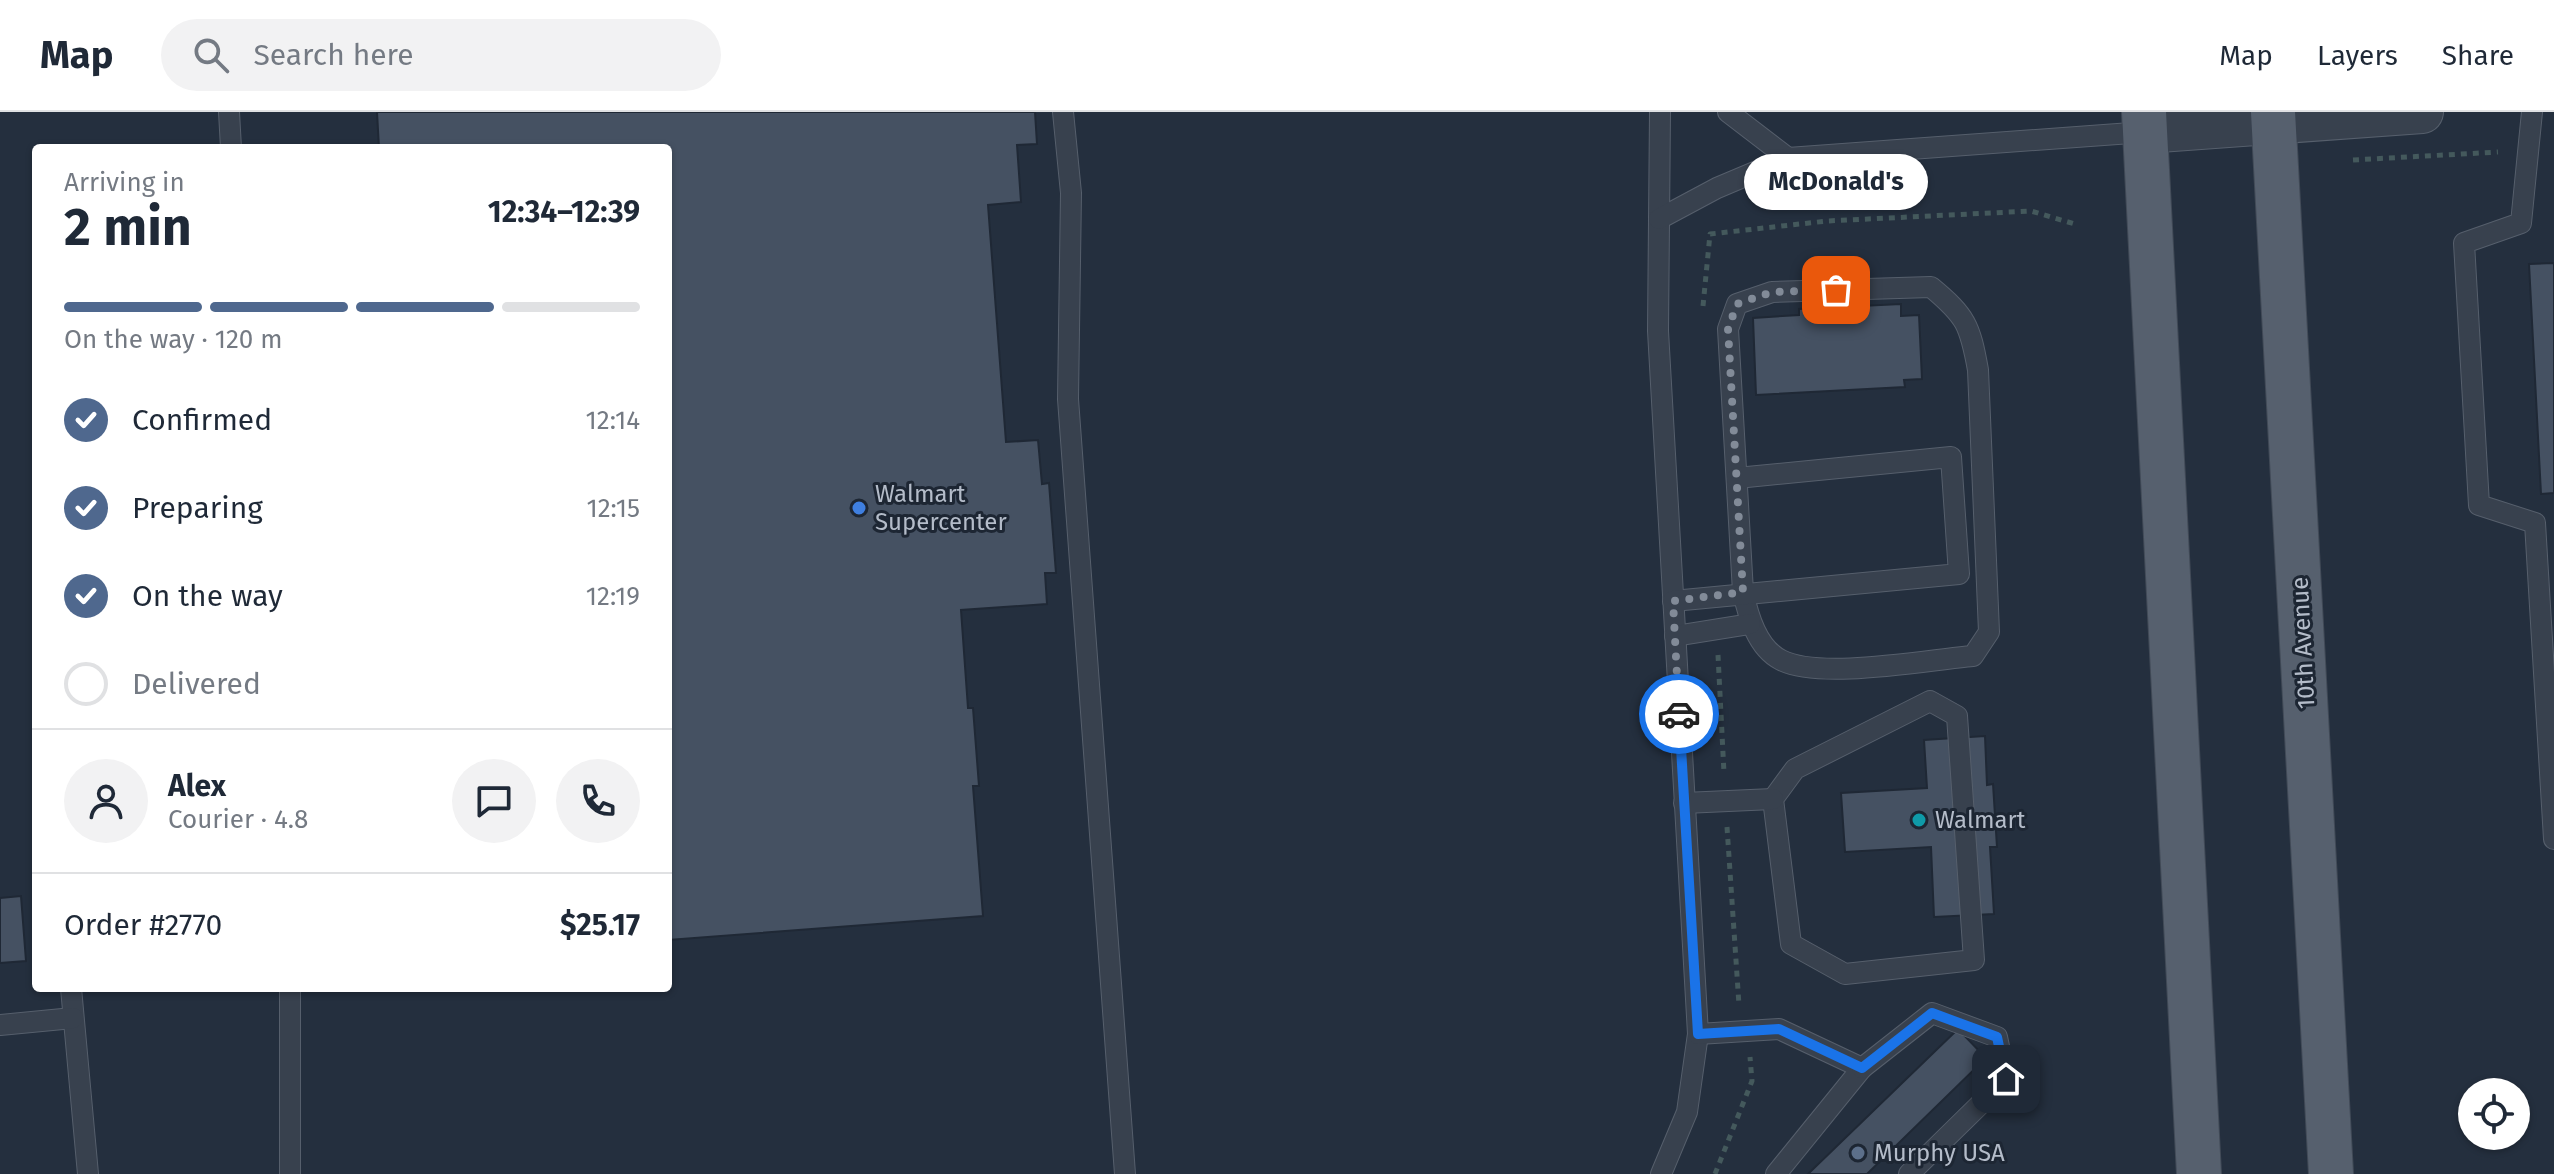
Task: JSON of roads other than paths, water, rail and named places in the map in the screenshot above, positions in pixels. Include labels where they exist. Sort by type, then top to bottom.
[{"type":"main road","name":"10th Avenue","points":[[2273,117],[2331,1174]]},
{"type":"main road","points":[[2145,122],[2199,1174]]},
{"type":"street","points":[[2145,122],[2422,112]]},
{"type":"lane","points":[[229,112],[231,144]]},
{"type":"lane","points":[[1063,112],[1071,193],[1068,399],[1125,1174]]},
{"type":"lane","points":[[1660,112],[1658,331],[1698,1034],[1687,1112],[1661,1174]]},
{"type":"lane","points":[[1728,112],[1788,158]]},
{"type":"lane","points":[[2532,112],[2521,223],[2464,243],[2479,505],[2544,522],[2554,839]]},
{"type":"lane","points":[[1659,219],[1717,188],[1788,158],[2145,122]]},
{"type":"lane","points":[[1931,287],[1960,311],[1973,340],[1978,370],[1989,632],[1973,656],[1810,670],[1778,659],[1750,624],[1743,592],[1737,478],[1728,329],[1737,304],[1772,292],[1931,287]]},
{"type":"lane","points":[[1673,601],[1959,574],[1951,457],[1737,478]]},
{"type":"lane","points":[[1675,636],[1750,624]]},
{"type":"lane","points":[[1930,701],[1957,716],[1974,960],[1845,974],[1791,944],[1773,799],[1795,769],[1930,701]]},
{"type":"lane","points":[[1684,803],[1773,799]]},
{"type":"lane","points":[[71,992],[88,1174]]},
{"type":"lane","points":[[290,992],[290,1174]]},
{"type":"lane","points":[[1776,1174],[1862,1068],[1932,1013],[1997,1037],[2006,1079],[1909,1174]]},
{"type":"lane","points":[[0,1025],[73,1018]]},
{"type":"lane","points":[[1698,1034],[1779,1029],[1862,1068]]},
{"type":"place","name":"McDonald's","points":[[1836,290]]},
{"type":"place","name":"Walmart Supercenter","points":[[859,508]]},
{"type":"place","name":"Walmart","points":[[1919,820]]},
{"type":"place","name":"Murphy USA","points":[[1858,1153]]}]
